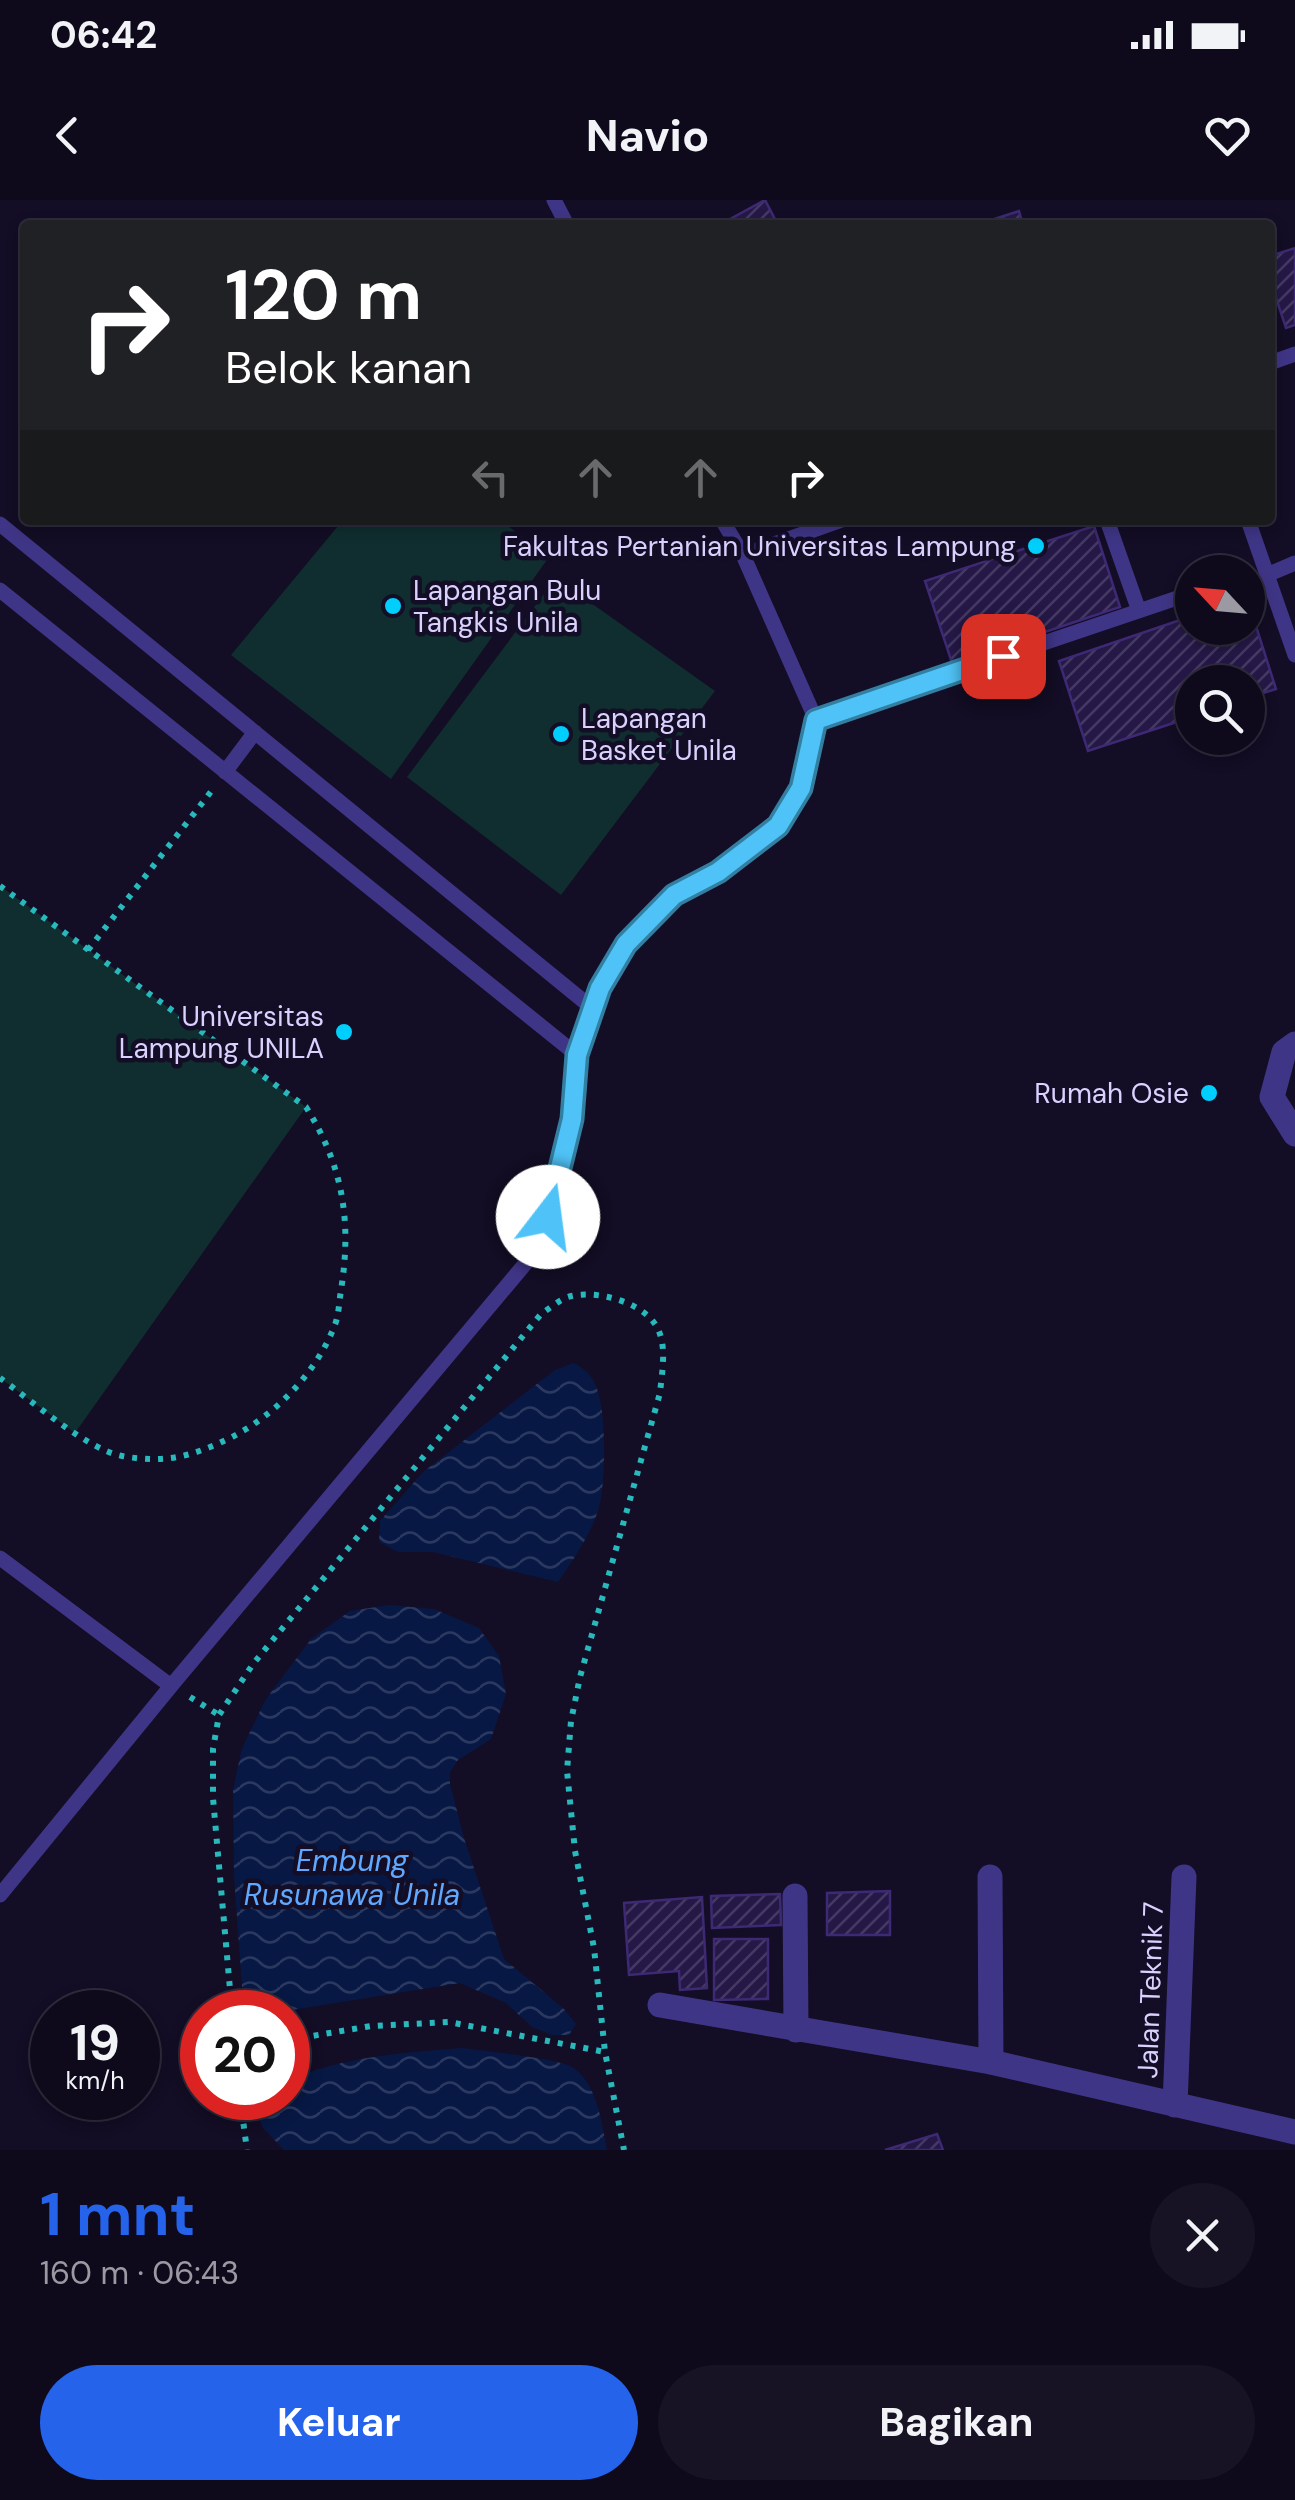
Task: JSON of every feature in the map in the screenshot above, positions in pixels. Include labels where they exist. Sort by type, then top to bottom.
[{"type":"street","points":[[1295,1044],[1284,1052],[1272,1097],[1295,1134]]},
{"type":"street","points":[[990,1877],[991,2062]]},
{"type":"street","name":"Jalan Teknik 7","points":[[1175,2105],[1184,1877]]},
{"type":"street","points":[[795,1896],[796,2030]]},
{"type":"street","points":[[660,2005],[991,2062],[1295,2132]]},
{"type":"lane","points":[[0,524],[592,1008]]},
{"type":"lane","points":[[0,1895],[525,1264],[548,1217],[569,1136],[577,1055],[592,1008],[626,944],[674,895],[718,872],[778,826],[801,788],[816,720],[743,555],[725,525]]},
{"type":"lane","points":[[743,555],[828,525]]},
{"type":"lane","points":[[1109,525],[1139,611]]},
{"type":"lane","points":[[1250,525],[1295,655]]},
{"type":"lane","points":[[1267,575],[1295,563]]},
{"type":"lane","points":[[0,590],[577,1055]]},
{"type":"lane","points":[[816,720],[1175,599]]},
{"type":"lane","points":[[225,772],[255,732]]},
{"type":"lane","points":[[0,1558],[170,1686]]},
{"type":"path","points":[[88,950],[225,772]]},
{"type":"path","points":[[0,886],[306,1107],[322,1133],[343,1189],[347,1254],[335,1326],[302,1380],[257,1424],[205,1450],[160,1461],[116,1455],[75,1433],[0,1378]]},
{"type":"path","points":[[230,1990],[213,1798],[213,1749],[219,1715],[253,1664],[541,1314],[569,1297],[612,1297],[637,1307],[656,1324],[664,1354],[660,1394],[580,1677],[566,1771],[594,1948],[605,2052],[624,2150]]},
{"type":"path","points":[[310,2036],[371,2026],[449,2022],[605,2052]]},
{"type":"path","points":[[243,2120],[247,2150]]},
{"type":"green space","name":"Lapangan Bulu Tangkis Unila","points":[[339,525],[507,525],[549,557],[391,779],[231,655]]},
{"type":"green space","name":"Lapangan Basket Unila","points":[[556,578],[715,691],[561,895],[407,777]]},
{"type":"green space","points":[[0,886],[306,1107],[75,1433],[0,1378]]},
{"type":"water","points":[[574,1363],[591,1377],[599,1395],[603,1480],[592,1527],[558,1582],[433,1552],[398,1552],[379,1542],[380,1521],[423,1472],[555,1370]]},
{"type":"water","name":"Embung Rusunawa Unila","points":[[389,1605],[434,1609],[479,1628],[499,1656],[506,1694],[491,1739],[458,1760],[450,1772],[450,1784],[504,1959],[564,2009],[576,2024],[569,2035],[552,2035],[532,2027],[506,2003],[460,1983],[310,2007],[310,1990],[242,1987],[233,1790],[242,1748],[266,1699],[311,1639],[350,1611]]},
{"type":"water","points":[[462,2048],[570,2066],[592,2092],[607,2150],[284,2150],[263,2128],[260,2120],[310,2120],[310,2073],[373,2057]]},
{"type":"building","points":[[765,200],[775,220],[728,220]]},
{"type":"building","points":[[1019,211],[1022,220],[991,220]]},
{"type":"building","points":[[1295,248],[1295,325],[1286,328],[1275,295],[1275,254]]},
{"type":"building","points":[[1094,526],[1120,607],[952,663],[925,581]]},
{"type":"building","points":[[1175,622],[1175,645],[1262,645],[1276,689],[1265,693],[1265,665],[1175,665],[1175,723],[1088,751],[1059,661]]},
{"type":"building","points":[[890,1891],[890,1935],[827,1935],[827,1893]]},
{"type":"building","points":[[780,1894],[781,1925],[712,1928],[711,1896]]},
{"type":"building","points":[[702,1897],[707,1988],[680,1990],[679,1971],[629,1975],[624,1903]]},
{"type":"building","points":[[714,1939],[768,1939],[768,1999],[714,2000]]},
{"type":"building","points":[[937,2134],[943,2150],[885,2150]]},
{"type":"place","name":"Fakultas Pertanian Universitas Lampung","points":[[1036,546]]},
{"type":"place","name":"Lapangan Bulu Tangkis Unila","points":[[393,606]]},
{"type":"place","name":"Lapangan Basket Unila","points":[[561,734]]},
{"type":"place","name":"Universitas Lampung UNILA","points":[[344,1032]]},
{"type":"place","name":"Rumah Osie","points":[[1209,1093]]},
{"type":"route","points":[[548,1217],[569,1136],[577,1055],[600,988],[626,944],[674,895],[718,872],[778,826],[801,788],[816,720],[1003,656]]}]
